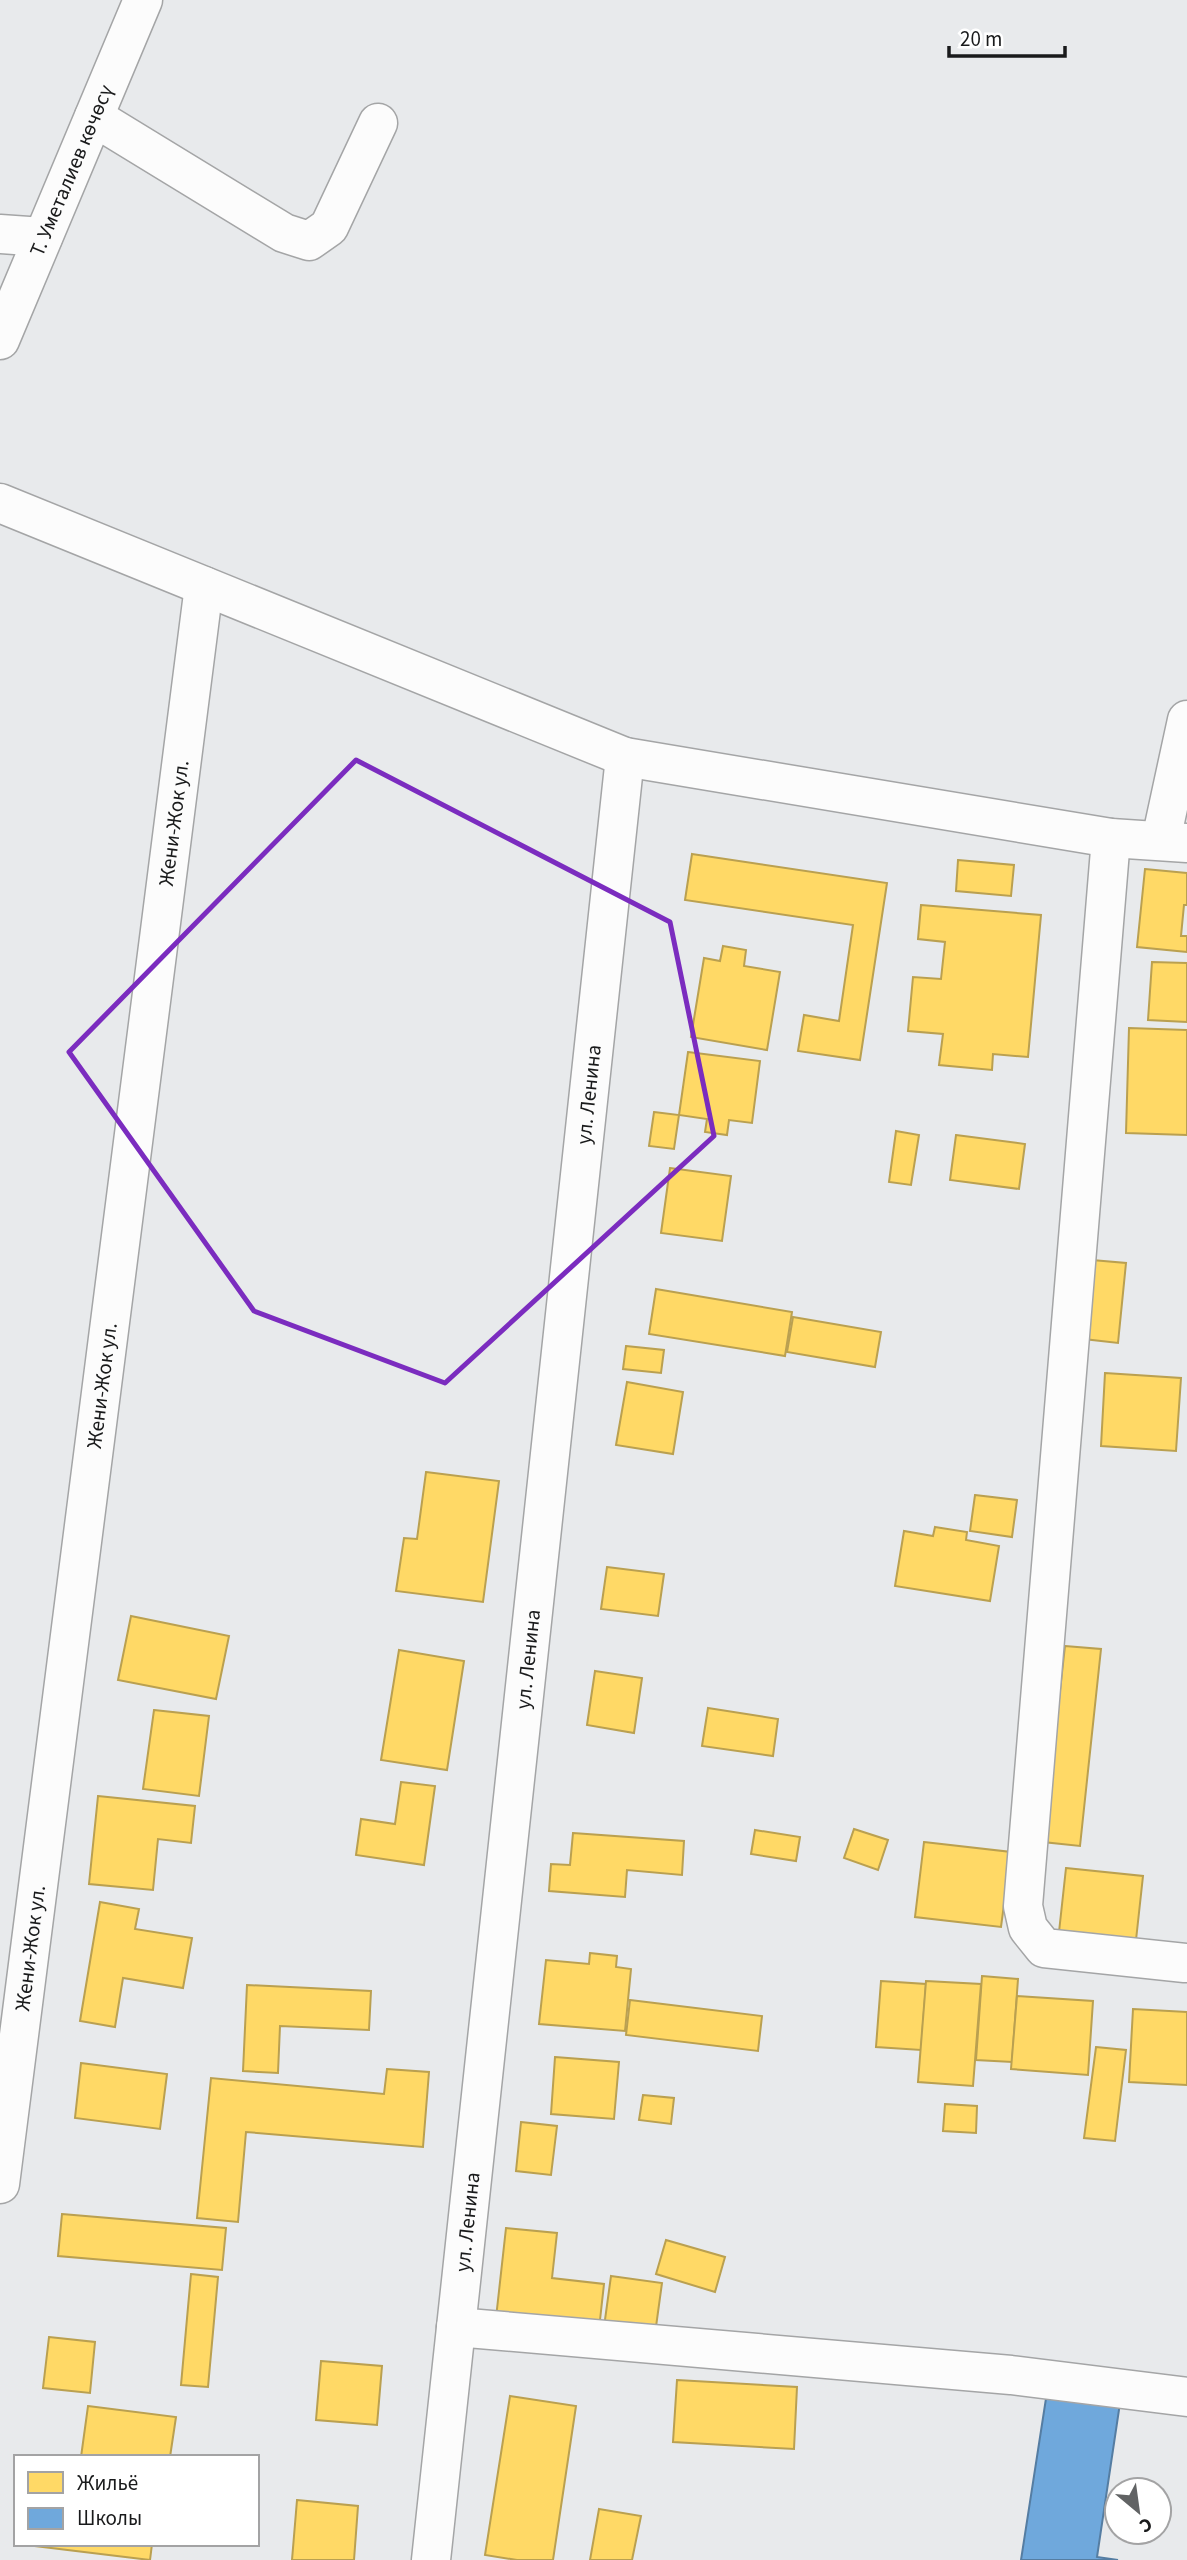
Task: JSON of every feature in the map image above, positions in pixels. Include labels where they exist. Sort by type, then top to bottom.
[{"type":"street","name":"Т. Уметалиев көчөсү","points":[[0,340],[142,0]]},
{"type":"street","points":[[94,117],[284,233],[309,241],[329,227],[378,123]]},
{"type":"street","points":[[0,234],[43,237]]},
{"type":"street","points":[[0,503],[625,757],[1111,838],[1174,842],[1187,720]]},
{"type":"street","name":"Жени-Жок ул.","points":[[0,2184],[204,586]]},
{"type":"street","name":"ул. Ленина","points":[[431,2560],[625,757]]},
{"type":"street","points":[[1111,838],[1023,1906],[1028,1928],[1044,1948],[1185,1963]]},
{"type":"street","points":[[456,2327],[1011,2375],[1187,2397]]},
{"type":"highlighted area","points":[[356,760],[670,922],[714,1136],[445,1383],[254,1311],[69,1052]]},
{"type":"building: Жильё","points":[[692,854],[887,883],[860,1060],[798,1051],[804,1015],[839,1021],[853,925],[685,900]]},
{"type":"building: Жильё","points":[[958,860],[1014,865],[1011,896],[956,891]]},
{"type":"building: Жильё","points":[[1145,869],[1187,873],[1187,905],[1184,905],[1181,936],[1187,936],[1187,952],[1137,947]]},
{"type":"building: Жильё","points":[[921,905],[1041,915],[1028,1057],[993,1054],[992,1070],[939,1065],[943,1034],[908,1031],[913,977],[941,979],[945,942],[918,939]]},
{"type":"building: Жильё","points":[[723,946],[746,950],[744,966],[780,972],[767,1050],[691,1037],[704,958],[720,961]]},
{"type":"building: Жильё","points":[[1152,962],[1187,963],[1187,1022],[1148,1020]]},
{"type":"building: Жильё","points":[[1129,1028],[1187,1030],[1187,1135],[1126,1133]]},
{"type":"building: Жильё","points":[[688,1052],[760,1061],[752,1123],[729,1120],[727,1135],[705,1132],[707,1119],[679,1115]]},
{"type":"building: Жильё","points":[[654,1112],[679,1115],[674,1149],[649,1146]]},
{"type":"building: Жильё","points":[[896,1131],[919,1135],[911,1185],[889,1182]]},
{"type":"building: Жильё","points":[[956,1135],[1025,1144],[1019,1189],[950,1180]]},
{"type":"building: Жильё","points":[[670,1168],[731,1176],[722,1241],[661,1233]]},
{"type":"building: Жильё","points":[[1092,1260],[1126,1263],[1118,1343],[1084,1339]]},
{"type":"building: Жильё","points":[[656,1289],[792,1312],[785,1356],[649,1334]]},
{"type":"building: Жильё","points":[[793,1317],[881,1332],[875,1367],[787,1352]]},
{"type":"building: Жильё","points":[[626,1346],[664,1350],[661,1373],[623,1369]]},
{"type":"building: Жильё","points":[[1105,1373],[1181,1378],[1176,1451],[1101,1446]]},
{"type":"building: Жильё","points":[[627,1382],[683,1392],[673,1454],[616,1445]]},
{"type":"building: Жильё","points":[[426,1472],[499,1481],[483,1602],[396,1591],[404,1538],[417,1539]]},
{"type":"building: Жильё","points":[[975,1495],[1017,1500],[1012,1537],[970,1531]]},
{"type":"building: Жильё","points":[[935,1527],[967,1532],[966,1540],[999,1546],[990,1601],[895,1586],[904,1531],[933,1536]]},
{"type":"building: Жильё","points":[[607,1567],[664,1574],[658,1616],[601,1609]]},
{"type":"building: Жильё","points":[[131,1616],[229,1636],[216,1699],[118,1680]]},
{"type":"building: Жильё","points":[[1065,1646],[1101,1649],[1080,1846],[1043,1842]]},
{"type":"building: Жильё","points":[[399,1650],[464,1661],[447,1770],[381,1760]]},
{"type":"building: Жильё","points":[[595,1671],[642,1678],[634,1733],[587,1725]]},
{"type":"building: Жильё","points":[[708,1708],[778,1719],[773,1756],[702,1746]]},
{"type":"building: Жильё","points":[[154,1710],[209,1716],[199,1796],[143,1789]]},
{"type":"building: Жильё","points":[[401,1782],[435,1786],[424,1865],[356,1855],[361,1819],[395,1824]]},
{"type":"building: Жильё","points":[[98,1796],[195,1806],[191,1843],[158,1839],[153,1890],[89,1884]]},
{"type":"building: Жильё","points":[[854,1829],[888,1840],[878,1870],[844,1858]]},
{"type":"building: Жильё","points":[[755,1830],[800,1837],[796,1861],[751,1854]]},
{"type":"building: Жильё","points":[[573,1833],[684,1841],[682,1875],[627,1870],[625,1897],[549,1891],[551,1864],[570,1865]]},
{"type":"building: Жильё","points":[[924,1842],[1011,1852],[1001,1927],[915,1917]]},
{"type":"building: Жильё","points":[[1066,1868],[1143,1876],[1136,1940],[1059,1932]]},
{"type":"building: Жильё","points":[[100,1902],[139,1909],[135,1929],[192,1938],[183,1988],[123,1978],[115,2027],[80,2021]]},
{"type":"building: Жильё","points":[[590,1953],[617,1956],[616,1967],[631,1969],[625,2031],[539,2024],[546,1960],[589,1964]]},
{"type":"building: Жильё","points":[[982,1976],[1018,1979],[1012,2062],[976,2060]]},
{"type":"building: Жильё","points":[[881,1981],[926,1984],[921,2050],[876,2047]]},
{"type":"building: Жильё","points":[[926,1981],[981,1984],[973,2086],[918,2082]]},
{"type":"building: Жильё","points":[[247,1985],[371,1991],[369,2030],[280,2026],[278,2073],[243,2071]]},
{"type":"building: Жильё","points":[[1017,1996],[1093,2001],[1088,2075],[1011,2069]]},
{"type":"building: Жильё","points":[[630,2000],[762,2016],[758,2051],[626,2035]]},
{"type":"building: Жильё","points":[[1133,2009],[1187,2012],[1187,2085],[1129,2082]]},
{"type":"building: Жильё","points":[[1096,2047],[1126,2050],[1115,2141],[1084,2138]]},
{"type":"building: Жильё","points":[[555,2057],[619,2062],[614,2119],[551,2114]]},
{"type":"building: Жильё","points":[[81,2063],[167,2074],[160,2129],[75,2118]]},
{"type":"building: Жильё","points":[[387,2069],[429,2072],[423,2147],[246,2132],[238,2222],[197,2218],[211,2078],[384,2094]]},
{"type":"building: Жильё","points":[[643,2095],[674,2098],[671,2124],[639,2120]]},
{"type":"building: Жильё","points":[[945,2104],[977,2106],[976,2133],[943,2131]]},
{"type":"building: Жильё","points":[[521,2122],[557,2126],[551,2175],[516,2171]]},
{"type":"building: Жильё","points":[[62,2214],[226,2228],[222,2270],[58,2256]]},
{"type":"building: Жильё","points":[[506,2228],[557,2233],[552,2278],[604,2284],[599,2329],[496,2318]]},
{"type":"building: Жильё","points":[[666,2240],[725,2257],[715,2292],[656,2274]]},
{"type":"building: Жильё","points":[[191,2274],[218,2277],[208,2387],[181,2385]]},
{"type":"building: Жильё","points":[[611,2276],[662,2283],[655,2334],[604,2327]]},
{"type":"building: Жильё","points":[[49,2337],[95,2342],[90,2393],[43,2388]]},
{"type":"building: Жильё","points":[[321,2361],[382,2366],[377,2425],[316,2420]]},
{"type":"building: Жильё","points":[[677,2380],[797,2387],[794,2449],[673,2442]]},
{"type":"building: Жильё","points":[[510,2396],[576,2406],[553,2560],[517,2560],[485,2555]]},
{"type":"building: Жильё","points":[[88,2406],[176,2417],[170,2455],[81,2455]]},
{"type":"building: Жильё","points":[[297,2500],[358,2506],[354,2560],[292,2560]]},
{"type":"building: Жильё","points":[[599,2509],[641,2516],[632,2560],[590,2560]]},
{"type":"building: Жильё","points":[[34,2546],[152,2546],[150,2560]]},
{"type":"building: Школы","points":[[1047,2392],[1120,2403],[1109,2476],[1103,2476],[1103,2517],[1097,2557],[1118,2560],[1021,2560]]}]
